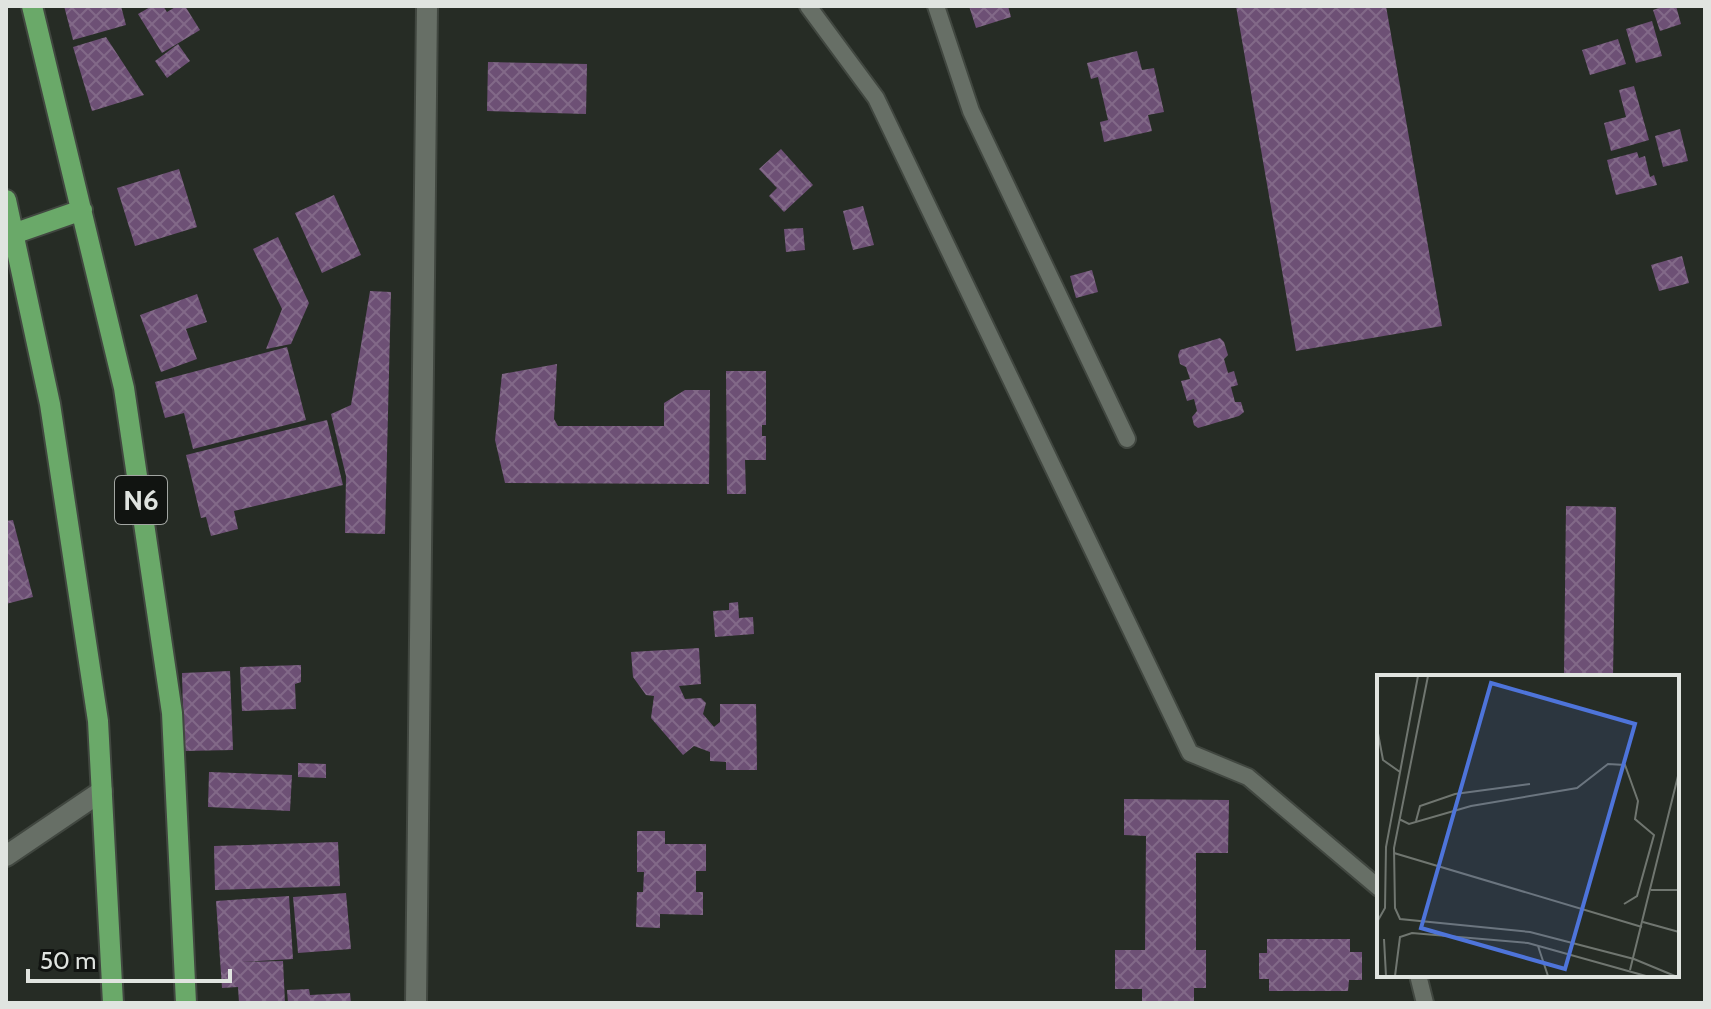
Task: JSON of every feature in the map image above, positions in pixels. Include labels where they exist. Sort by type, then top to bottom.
[{"type":"main road","name":"N6","points":[[32,6],[124,388],[172,713],[186,1003]]},
{"type":"main road","points":[[6,200],[50,404],[98,721],[113,1003]]},
{"type":"main road","points":[[13,234],[82,210]]},
{"type":"street","points":[[416,1003],[427,6]]},
{"type":"street","points":[[6,856],[102,791]]},
{"type":"lane","points":[[808,6],[876,98],[1190,753],[1248,777],[1377,886]]},
{"type":"lane","points":[[936,6],[971,111],[1127,439]]},
{"type":"lane","points":[[1418,977],[1425,1003]]},
{"type":"building","points":[[64,6],[121,6],[126,25],[73,40]]},
{"type":"building","points":[[152,6],[163,6],[167,12],[177,6],[185,6],[200,30],[162,53],[138,14]]},
{"type":"building","points":[[969,6],[1008,6],[1011,17],[976,28]]},
{"type":"building","points":[[1236,6],[1386,6],[1442,326],[1296,351]]},
{"type":"building","points":[[1676,6],[1681,24],[1660,31],[1653,10]]},
{"type":"building","points":[[1652,21],[1662,56],[1636,63],[1626,29]]},
{"type":"building","points":[[106,37],[144,95],[92,111],[73,47]]},
{"type":"building","points":[[1618,39],[1626,64],[1590,75],[1582,50]]},
{"type":"building","points":[[178,44],[190,61],[167,78],[155,61]]},
{"type":"building","points":[[1137,51],[1142,70],[1154,68],[1164,112],[1148,115],[1152,131],[1104,142],[1100,122],[1108,120],[1098,77],[1091,79],[1087,63]]},
{"type":"building","points":[[488,62],[587,64],[586,114],[487,111]]},
{"type":"building","points":[[1634,86],[1649,140],[1611,151],[1604,123],[1626,117],[1619,90]]},
{"type":"building","points":[[1680,129],[1688,161],[1663,167],[1655,136]]},
{"type":"building","points":[[781,149],[813,185],[784,212],[769,196],[777,188],[759,169]]},
{"type":"building","points":[[1637,152],[1639,158],[1645,156],[1650,177],[1654,175],[1657,185],[1616,195],[1607,160]]},
{"type":"building","points":[[179,169],[197,227],[135,246],[117,188]]},
{"type":"building","points":[[334,195],[361,255],[322,273],[295,213]]},
{"type":"building","points":[[863,206],[874,245],[853,250],[843,211]]},
{"type":"building","points":[[803,228],[805,250],[786,252],[784,229]]},
{"type":"building","points":[[278,237],[309,303],[291,344],[266,349],[282,309],[253,249]]},
{"type":"building","points":[[1682,256],[1689,283],[1659,291],[1651,265]]},
{"type":"building","points":[[1092,270],[1098,292],[1076,298],[1070,276]]},
{"type":"building","points":[[370,291],[391,292],[385,534],[345,533],[346,476],[331,414],[351,405]]},
{"type":"building","points":[[197,294],[207,322],[186,329],[197,359],[161,372],[140,315]]},
{"type":"building","points":[[1220,338],[1228,355],[1224,359],[1228,373],[1234,371],[1238,385],[1231,387],[1235,402],[1241,402],[1244,412],[1198,428],[1192,417],[1197,411],[1194,399],[1187,401],[1181,381],[1190,379],[1178,355],[1180,350]]},
{"type":"building","points":[[287,347],[306,420],[193,449],[184,413],[165,418],[155,382]]},
{"type":"building","points":[[557,364],[554,419],[558,426],[664,426],[664,403],[685,390],[710,390],[709,484],[505,483],[495,440],[502,374]]},
{"type":"building","points":[[726,371],[766,371],[766,425],[762,425],[762,436],[766,436],[766,460],[745,460],[746,494],[727,494]]},
{"type":"building","points":[[327,420],[343,485],[234,511],[238,529],[211,536],[206,517],[201,518],[186,455]]},
{"type":"building","points":[[1566,506],[1616,507],[1613,675],[1564,675]]},
{"type":"building","points":[[13,520],[33,597],[6,604],[6,521]]},
{"type":"building","points":[[738,602],[739,618],[753,617],[754,634],[715,637],[713,611],[729,610],[729,603]]},
{"type":"building","points":[[699,648],[701,684],[679,686],[685,699],[701,698],[706,703],[703,714],[714,727],[720,722],[720,704],[756,704],[757,770],[726,770],[726,762],[710,761],[710,752],[694,746],[683,755],[651,718],[654,696],[646,695],[633,677],[631,652]]},
{"type":"building","points":[[301,665],[301,682],[295,684],[296,709],[242,711],[240,667]]},
{"type":"building","points":[[230,671],[233,750],[184,751],[182,673]]},
{"type":"building","points":[[298,763],[326,764],[326,778],[298,777]]},
{"type":"building","points":[[209,772],[292,775],[290,811],[208,807]]},
{"type":"building","points":[[1124,799],[1229,800],[1228,853],[1196,853],[1196,950],[1206,950],[1206,988],[1194,988],[1194,1003],[1142,1003],[1142,989],[1115,989],[1115,950],[1145,950],[1146,836],[1124,835]]},
{"type":"building","points":[[637,831],[665,831],[665,844],[706,844],[706,871],[696,871],[696,892],[703,892],[703,915],[660,914],[660,928],[636,927],[637,892],[643,892],[644,872],[637,872]]},
{"type":"building","points":[[338,842],[340,886],[215,890],[214,846]]},
{"type":"building","points":[[346,893],[351,949],[298,953],[293,897]]},
{"type":"building","points":[[289,896],[293,959],[241,962],[283,961],[285,1003],[239,1003],[238,987],[222,988],[216,901]]},
{"type":"building","points":[[1267,939],[1350,939],[1350,952],[1362,952],[1362,980],[1349,980],[1348,991],[1269,991],[1269,979],[1259,979],[1259,953],[1267,953]]},
{"type":"building","points":[[309,989],[310,995],[350,993],[351,1003],[288,1003],[287,990]]}]
